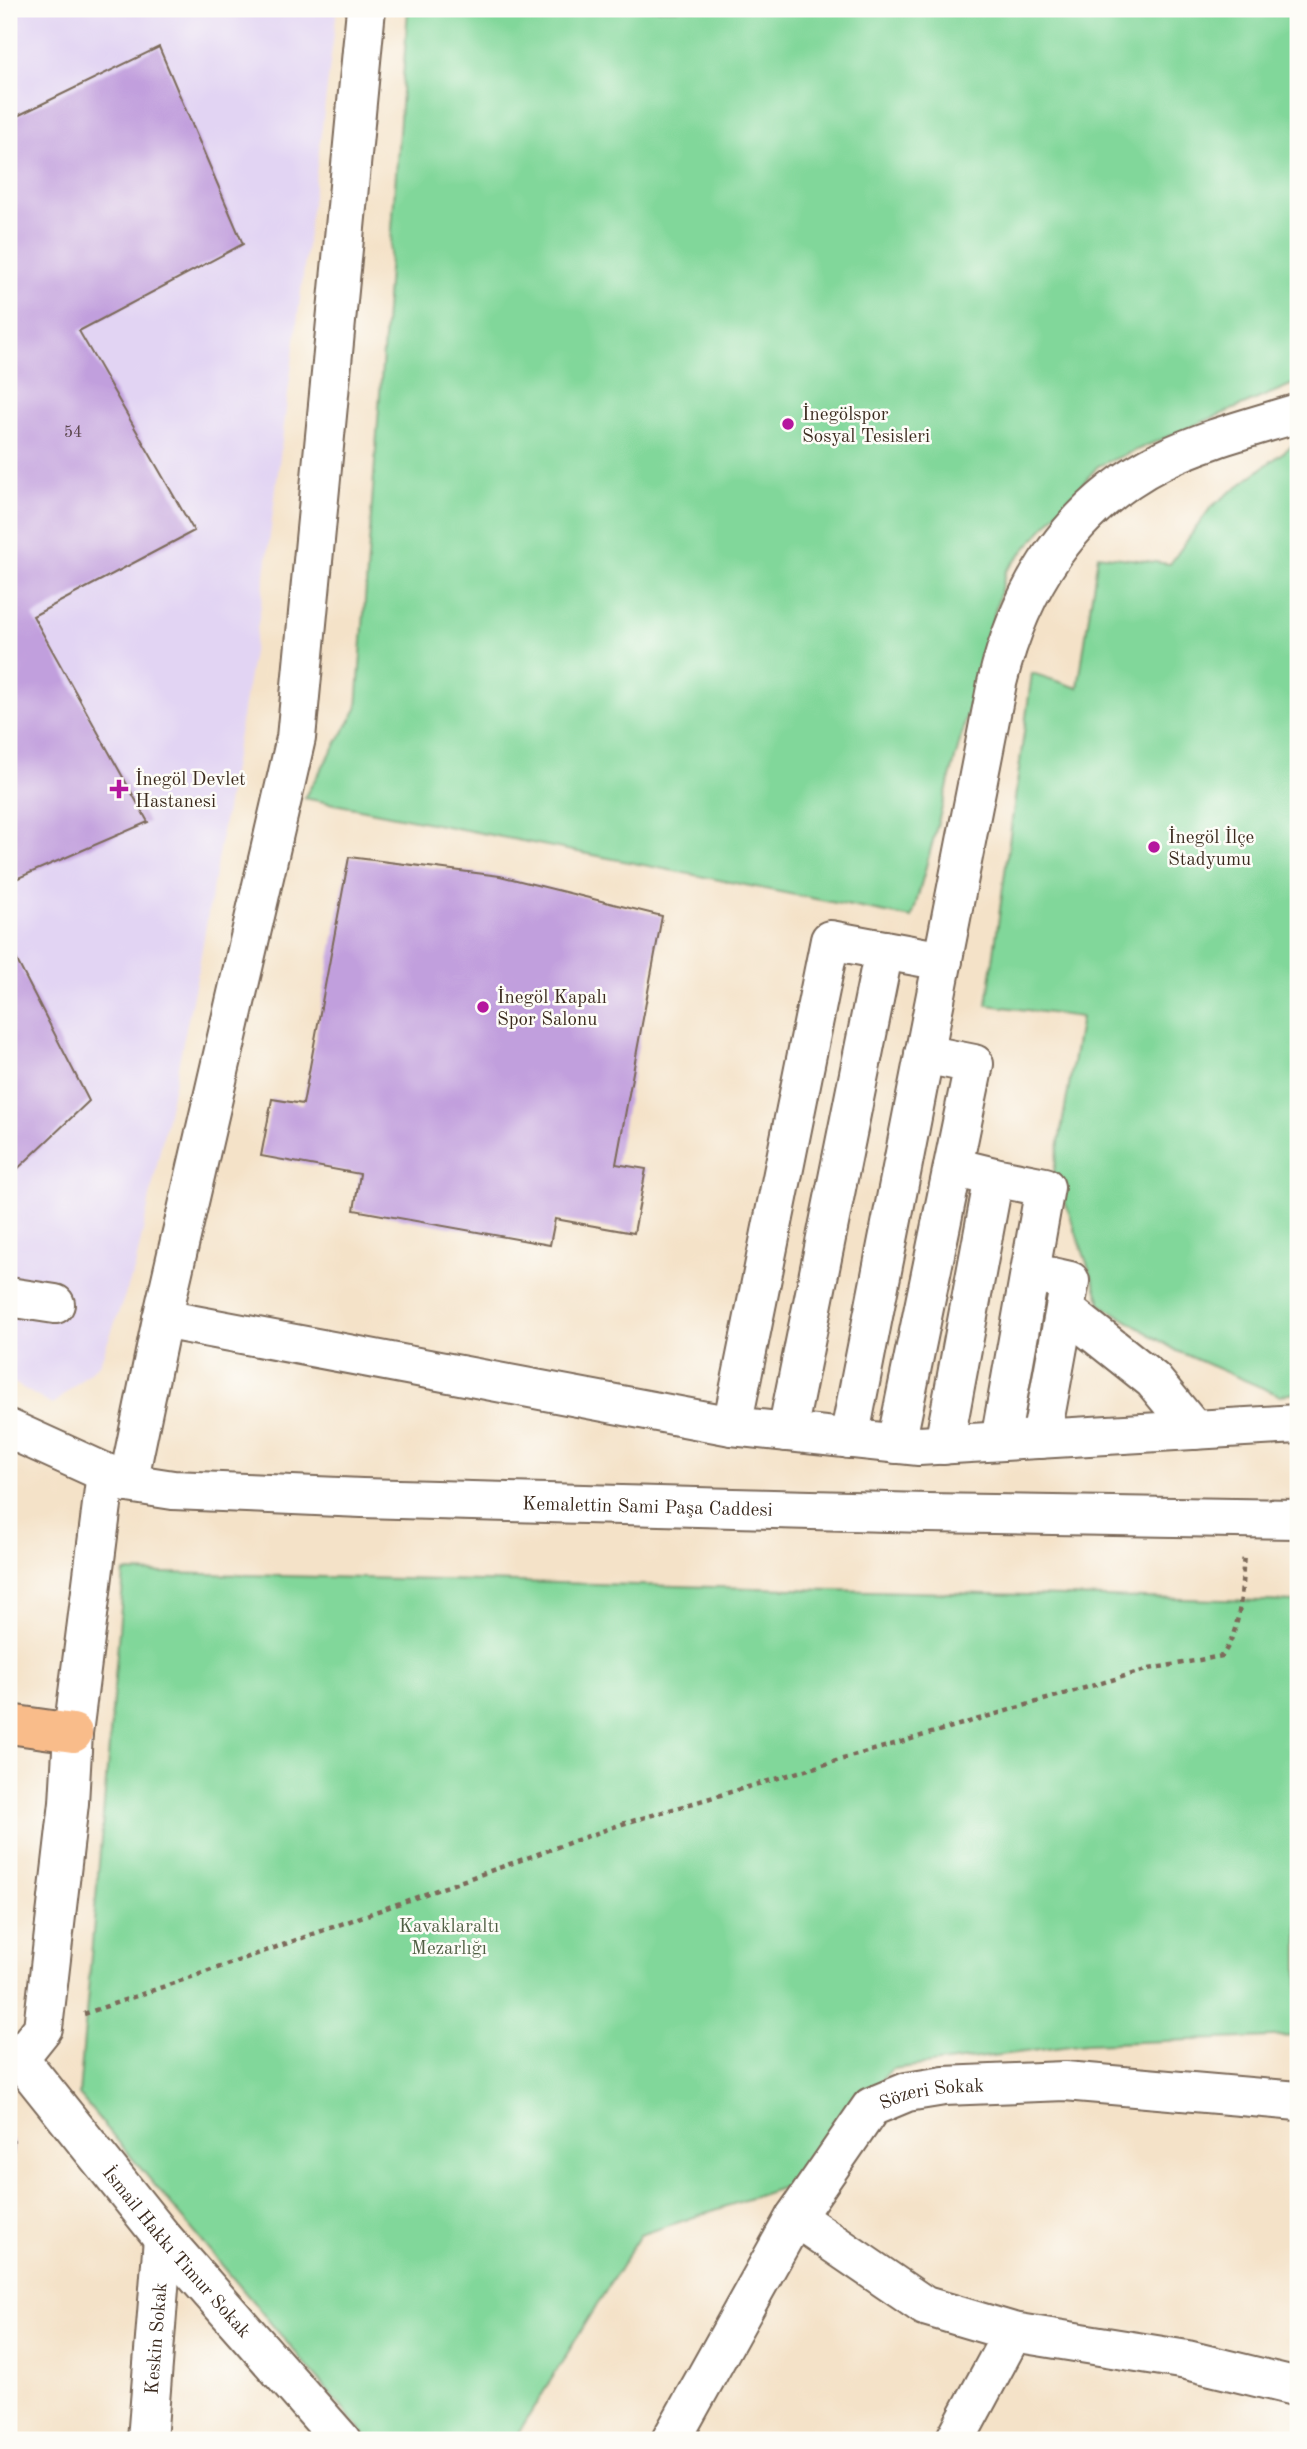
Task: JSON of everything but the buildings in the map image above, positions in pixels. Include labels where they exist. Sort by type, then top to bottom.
[{"type":"main road","points":[[9,1724],[74,1733]]},
{"type":"street","points":[[14,2060],[43,2028],[69,1803],[74,1733],[117,1478],[162,1319],[296,738],[366,9]]},
{"type":"street","points":[[849,1439],[1006,647],[1029,592],[1054,551],[1077,524],[1131,478],[1161,460],[1193,446],[1298,413]]},
{"type":"street","points":[[732,1426],[830,940],[943,961]]},
{"type":"street","points":[[787,1432],[884,950]]},
{"type":"street","points":[[896,1444],[974,1064],[924,1054]]},
{"type":"street","points":[[953,1167],[1045,1187],[1000,1441]]},
{"type":"street","points":[[944,1445],[994,1177]]},
{"type":"street","points":[[1030,1272],[1070,1281],[1041,1439]]},
{"type":"street","points":[[9,1297],[55,1304]]},
{"type":"street","points":[[1065,1310],[1153,1380],[1194,1430]]},
{"type":"street","points":[[162,1319],[732,1426],[896,1444],[944,1445],[1298,1424]]},
{"type":"street","name":"Kemalettin Sami Paşa Caddesi","points":[[9,1429],[117,1478],[186,1491],[940,1513],[1298,1519]]},
{"type":"street","name":"İsmail Hakkı Timur Sokak","points":[[14,2060],[163,2238],[341,2440]]},
{"type":"street","name":"Sözeri Sokak","points":[[671,2440],[795,2217],[871,2107],[907,2092],[998,2082],[1065,2081],[1298,2101]]},
{"type":"street","points":[[795,2217],[925,2306],[1013,2332],[1187,2360],[1298,2387]]},
{"type":"street","name":"Keskin Sokak","points":[[147,2440],[163,2238]]},
{"type":"street","points":[[955,2440],[1013,2332]]},
{"type":"path","points":[[43,2028],[229,1965],[622,1824],[1149,1669],[1222,1656],[1231,1642],[1240,1613],[1246,1518]]},
{"type":"shaded area","name":"İnegöl Devlet Hastanesi","points":[[9,9],[337,9],[261,606],[198,972],[135,1268],[100,1363],[52,1405],[9,1380]]},
{"type":"green space","name":"İnegölspor Sosyal Tesisleri","points":[[408,9],[1298,9],[1298,382],[1098,466],[1006,571],[912,918],[304,798],[357,709]]},
{"type":"green space","name":"İnegöl İlçe Stadyumu","points":[[1298,441],[1298,1393],[1279,1395],[1177,1351],[1102,1305],[1054,1171],[1081,1017],[987,1005],[1032,673],[1078,688],[1098,555],[1170,564],[1211,507]]},
{"type":"green space","name":"Kavaklaraltı Mezarlığı","points":[[124,1572],[1298,1602],[1298,2036],[1086,2044],[892,2069],[787,2186],[640,2235],[514,2440],[369,2440],[79,2095]]},
{"type":"place","name":"İnegölspor Sosyal Tesisleri","points":[[788,424]]},
{"type":"place","name":"İnegöl Devlet Hastanesi","points":[[119,789]]},
{"type":"place","name":"İnegöl İlçe Stadyumu","points":[[1154,847]]},
{"type":"place","name":"İnegöl Kapalı Spor Salonu","points":[[483,1007]]}]
